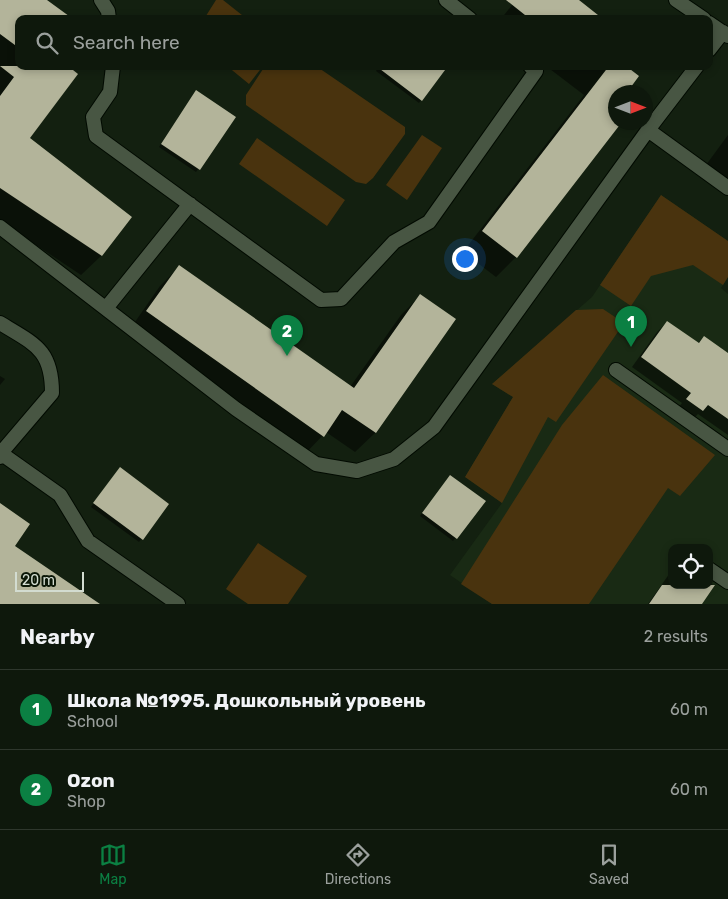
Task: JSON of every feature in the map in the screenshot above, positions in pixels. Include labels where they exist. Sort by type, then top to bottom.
[{"type":"lane","points":[[101,0],[108,15]]},
{"type":"lane","points":[[676,0],[698,15]]},
{"type":"lane","points":[[452,2],[466,15]]},
{"type":"lane","points":[[713,26],[725,34],[713,46]]},
{"type":"lane","points":[[113,70],[110,92],[93,117],[96,136],[321,300],[340,299],[394,242],[429,222],[536,72],[534,70]]},
{"type":"lane","points":[[653,123],[694,70]]},
{"type":"lane","points":[[0,227],[107,307],[236,409],[316,464],[357,470],[394,459],[434,428],[648,130],[728,188]]},
{"type":"lane","points":[[107,307],[190,204]]},
{"type":"lane","points":[[0,323],[38,347],[52,371],[52,393],[1,455],[60,495],[88,541],[178,604]]},
{"type":"lane","points":[[616,370],[728,449]]},
{"type":"lane","points":[[713,572],[728,582]]},
{"type":"shaded area","points":[[216,0],[223,0],[242,15],[207,15]]},
{"type":"shaded area","points":[[232,70],[260,70],[249,84]]},
{"type":"shaded area","points":[[262,70],[322,70],[405,127],[405,134],[373,178],[366,184],[356,182],[246,105],[246,95]]},
{"type":"shaded area","points":[[422,135],[442,148],[407,200],[386,185]]},
{"type":"shaded area","points":[[257,138],[345,200],[327,226],[239,164]]},
{"type":"shaded area","points":[[661,195],[728,241],[728,277],[721,288],[728,294],[728,604],[492,604],[450,575],[502,503],[465,477],[513,397],[492,384],[592,297]]},
{"type":"shaded area","points":[[661,195],[728,241],[728,277],[723,285],[693,265],[651,276],[631,306],[600,285]]},
{"type":"shaded area","points":[[603,309],[624,323],[556,422],[548,417],[502,503],[465,477],[513,397],[492,384],[576,310]]},
{"type":"shaded area","points":[[603,375],[715,455],[680,496],[668,488],[589,604],[492,604],[461,584],[562,425]]},
{"type":"shaded area","points":[[258,543],[307,576],[288,604],[248,604],[226,589]]},
{"type":"building","points":[[0,0],[47,0],[68,15],[15,15],[15,45],[0,34]]},
{"type":"building","points":[[506,0],[579,0],[598,15],[525,15]]},
{"type":"building","points":[[0,66],[15,66],[15,70],[73,70],[78,74],[30,138],[132,217],[102,256],[0,188],[0,96],[14,77]]},
{"type":"building","points":[[381,70],[445,70],[422,101]]},
{"type":"building","points":[[606,70],[631,70],[639,76],[632,85],[608,85],[608,130],[616,130],[517,258],[482,231]]},
{"type":"building","points":[[196,90],[236,117],[200,170],[161,144]]},
{"type":"building","points":[[179,265],[354,388],[420,294],[456,319],[376,433],[342,410],[324,437],[146,311]]},
{"type":"building","points":[[667,321],[699,343],[704,336],[728,353],[728,419],[708,405],[703,411],[686,399],[691,393],[641,357]]},
{"type":"building","points":[[120,467],[169,504],[143,540],[93,503]]},
{"type":"building","points":[[450,475],[486,501],[457,539],[422,513]]},
{"type":"building","points":[[0,503],[30,524],[15,546],[100,604],[0,604]]},
{"type":"building","points":[[662,585],[668,585],[668,589],[712,589],[702,604],[649,604]]},
{"type":"place","name":"Школа №1995. Дошкольный уровень","points":[[631,347]]},
{"type":"place","name":"Ozon","points":[[287,356]]}]
